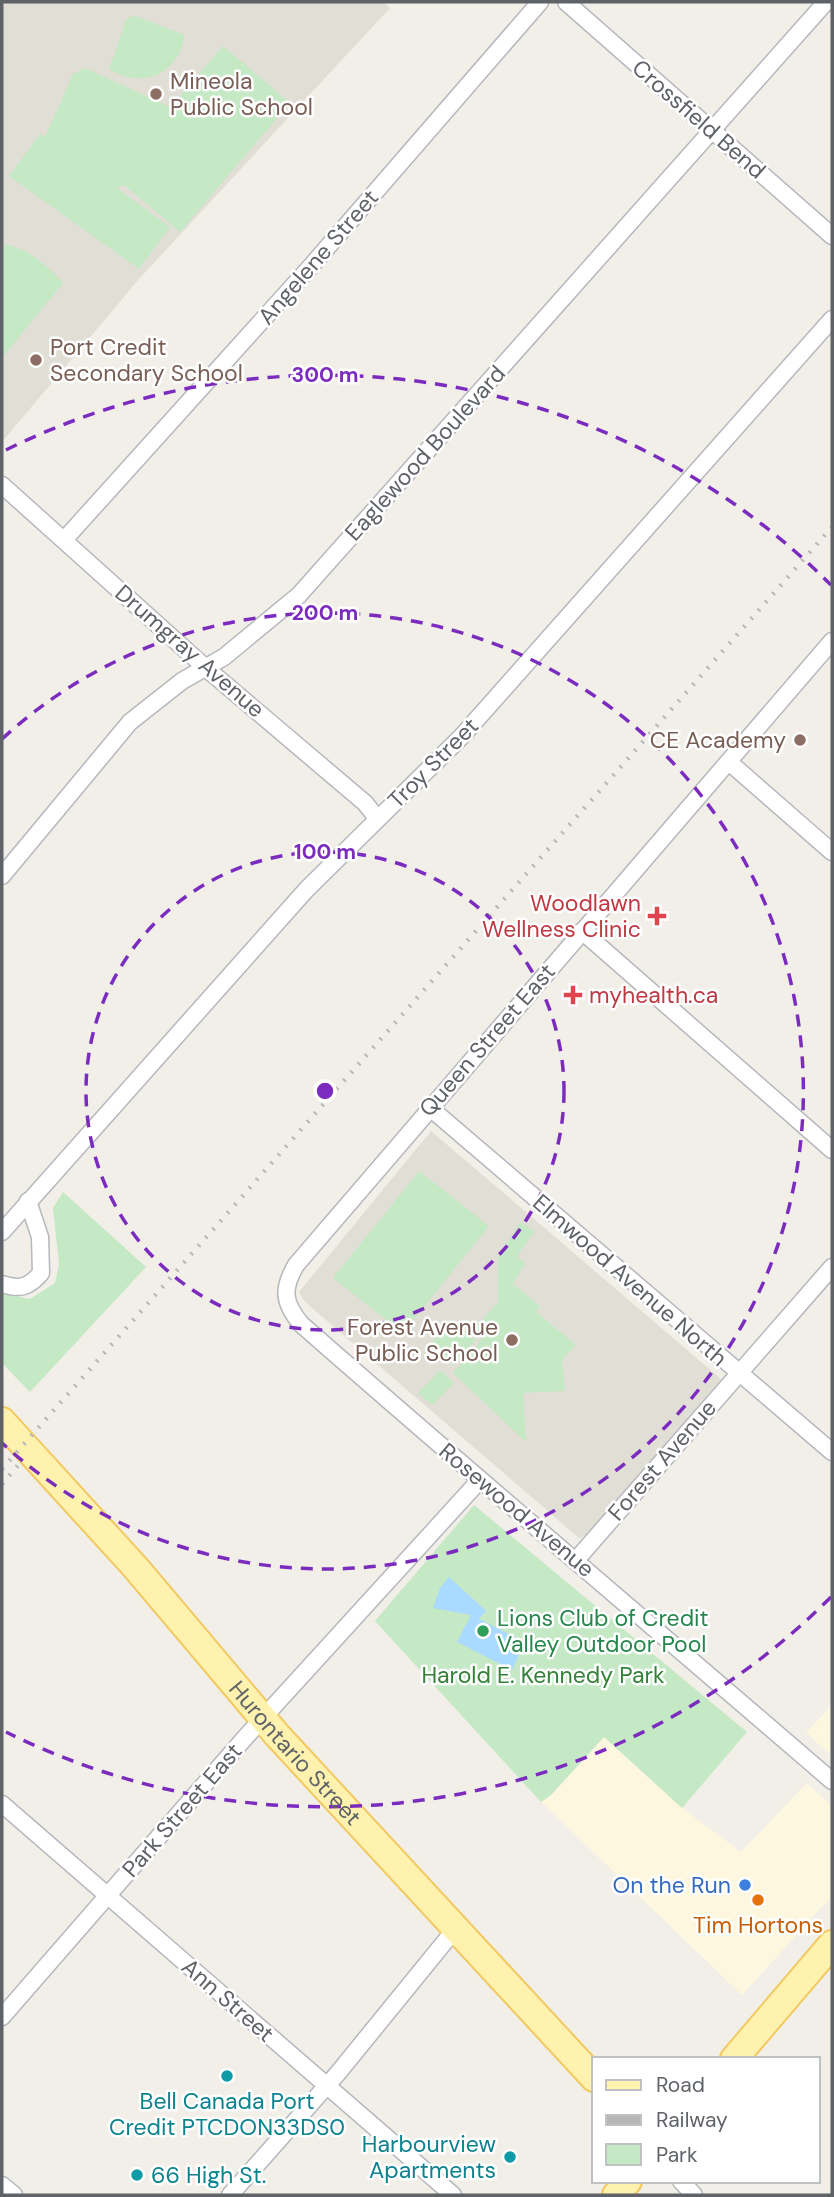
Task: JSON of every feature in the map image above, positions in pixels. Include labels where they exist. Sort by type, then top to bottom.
[{"type":"main road","name":"Hurontario Street","points":[[2,1422],[136,1568],[263,1719],[592,2076]]},
{"type":"main road","points":[[736,2057],[832,1944]]},
{"type":"street","name":"Angelene Street","points":[[64,540],[312,265],[540,2]]},
{"type":"street","name":"Crossfield Bend","points":[[566,2],[832,236]]},
{"type":"street","name":"Eaglewood Boulevard","points":[[2,876],[130,722],[182,681],[207,669],[260,630],[299,595],[826,2]]},
{"type":"street","name":"Troy Street","points":[[2,1232],[306,890],[462,736],[832,319]]},
{"type":"street","name":"Drumgray Avenue","points":[[2,485],[207,669],[365,803],[377,818]]},
{"type":"street","name":"Queen Street East","points":[[285,1283],[296,1265],[429,1107],[832,641]]},
{"type":"street","points":[[729,762],[832,852]]},
{"type":"street","points":[[582,931],[832,1150]]},
{"type":"street","name":"Elmwood Avenue North","points":[[429,1107],[832,1452]]},
{"type":"street","points":[[2,1284],[23,1287],[31,1284],[41,1272],[40,1237],[28,1201]]},
{"type":"street","name":"Forest Avenue","points":[[577,1559],[832,1267]]},
{"type":"street","name":"Rosewood Avenue","points":[[285,1283],[285,1301],[301,1324],[480,1481],[577,1559],[832,1781]]},
{"type":"street","name":"Park Street East","points":[[2,2017],[263,1719],[480,1481]]},
{"type":"street","name":"Ann Street","points":[[2,1804],[453,2195]]},
{"type":"street","points":[[230,2195],[327,2086],[456,1928]]},
{"type":"street","points":[[2,2185],[14,2195]]},
{"type":"shaded area","name":"Mineola Public School","points":[[2,2],[384,2],[390,8],[139,279],[2,442]]},
{"type":"shaded area","name":"Forest Avenue Public School","points":[[431,1131],[721,1379],[589,1534],[579,1538],[304,1301],[299,1292]]},
{"type":"shaded area","points":[[832,1704],[832,1756],[806,1733]]},
{"type":"shaded area","points":[[604,1737],[682,1808],[741,1852],[807,1783],[832,1806],[832,1896],[742,1995],[541,1802],[551,1795]]},
{"type":"green space","points":[[133,15],[185,35],[175,60],[157,75],[134,78],[109,69],[126,20]]},
{"type":"green space","points":[[223,46],[290,103],[180,232],[124,185],[117,188],[170,227],[139,269],[9,176],[40,134],[45,137],[73,74],[85,68],[170,107]]},
{"type":"green space","points":[[2,244],[28,253],[43,263],[63,283],[2,358]]},
{"type":"green space","points":[[419,1171],[489,1226],[403,1333],[333,1278]]},
{"type":"green space","points":[[63,1192],[146,1267],[30,1392],[2,1363],[2,1293],[30,1299],[55,1283],[59,1264],[53,1208]]},
{"type":"green space","points":[[520,1222],[535,1231],[517,1256],[525,1264],[513,1284],[540,1306],[536,1312],[576,1345],[562,1360],[565,1391],[523,1393],[526,1442],[453,1373],[482,1339],[473,1330],[498,1302],[498,1258]]},
{"type":"green space","points":[[452,1319],[476,1340],[453,1365],[431,1343]]},
{"type":"green space","points":[[440,1370],[454,1383],[432,1405],[418,1393]]},
{"type":"green space","name":"Harold E. Kennedy Park","points":[[474,1505],[747,1732],[682,1808],[604,1737],[551,1795],[541,1802],[375,1621]]},
{"type":"water","name":"Lions Club of Credit Valley Outdoor Pool","points":[[449,1577],[486,1611],[479,1619],[525,1642],[512,1670],[457,1642],[471,1615],[433,1608],[440,1588]]},
{"type":"railway","points":[[2,1469],[832,527]]},
{"type":"railway","points":[[2,1484],[20,1463]]},
{"type":"place","name":"Mineola Public School","points":[[156,94]]},
{"type":"place","name":"Port Credit Secondary School","points":[[36,360]]},
{"type":"place","name":"CE Academy","points":[[800,740]]},
{"type":"place","name":"Woodlawn Wellness Clinic","points":[[657,916]]},
{"type":"place","name":"myhealth.ca","points":[[573,995]]},
{"type":"place","name":"Forest Avenue Public School","points":[[512,1340]]},
{"type":"place","name":"Lions Club of Credit Valley Outdoor Pool","points":[[483,1631]]},
{"type":"place","name":"On the Run","points":[[745,1885]]},
{"type":"place","name":"Tim Hortons","points":[[758,1900]]},
{"type":"place","name":"Bell Canada Port Credit PTCDON33DS0","points":[[227,2076]]},
{"type":"place","name":"Harbourview Apartments","points":[[510,2157]]},
{"type":"place","name":"66 High St.","points":[[137,2175]]}]
